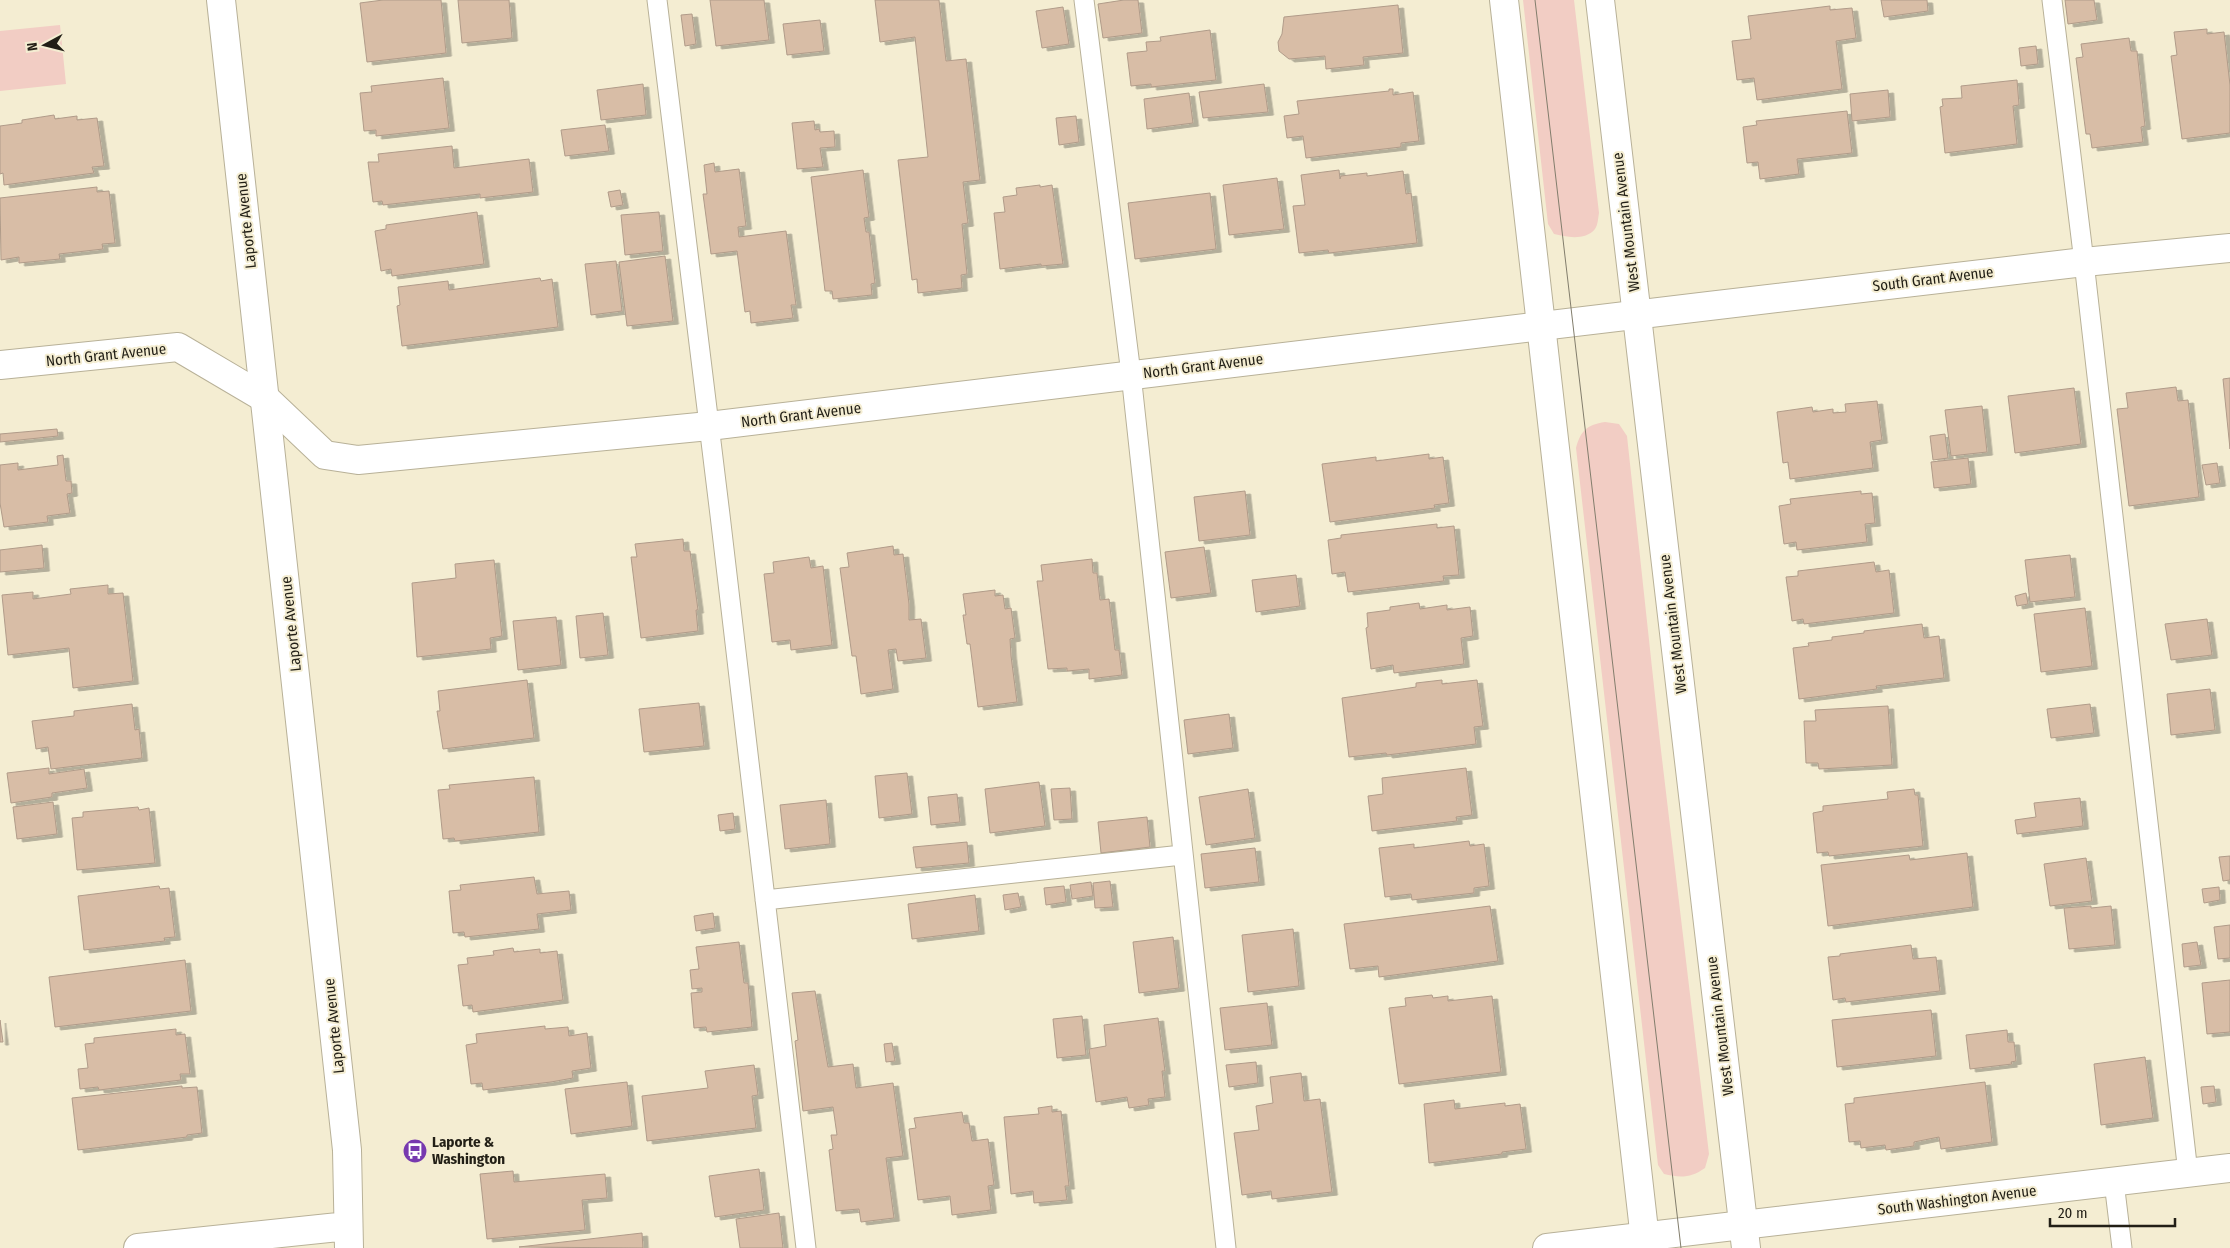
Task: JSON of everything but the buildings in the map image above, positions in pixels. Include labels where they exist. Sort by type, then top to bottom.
[{"type":"street","name":"Laporte Avenue","points":[[221,0],[347,1150],[349,1237]]},
{"type":"street","points":[[1504,0],[1645,1242]]},
{"type":"street","name":"West Mountain Avenue","points":[[1600,0],[1744,1237]]},
{"type":"street","name":"South Grant Avenue","points":[[1637,314],[2084,262],[2230,248]]},
{"type":"street","name":"North Grant Avenue","points":[[0,365],[178,347],[266,399],[325,455],[358,460],[709,426],[1637,314]]},
{"type":"street","name":"South Washington Avenue","points":[[1546,1248],[1744,1237],[2114,1182],[2230,1168]]},
{"type":"street","points":[[138,1248],[349,1237]]},
{"type":"lane","points":[[657,0],[806,1248]]},
{"type":"lane","points":[[1084,0],[1131,374],[1226,1248]]},
{"type":"lane","points":[[2052,0],[2084,262],[2188,1173]]},
{"type":"lane","points":[[765,900],[1182,855]]},
{"type":"lane","points":[[2114,1182],[2122,1248]]},
{"type":"shaded area","points":[[1523,0],[1574,0],[1599,213],[1595,229],[1581,237],[1554,234],[1548,224]]},
{"type":"shaded area","points":[[60,25],[66,84],[0,91],[0,31]]},
{"type":"shaded area","points":[[1605,422],[1619,424],[1627,436],[1660,742],[1709,1154],[1705,1168],[1695,1174],[1685,1176],[1664,1174],[1658,1165],[1576,448],[1580,437],[1586,429]]},
{"type":"tram line","points":[[1535,0],[1681,1248]]},
{"type":"place","name":"Laporte & Washington","points":[[415,1151]]}]
